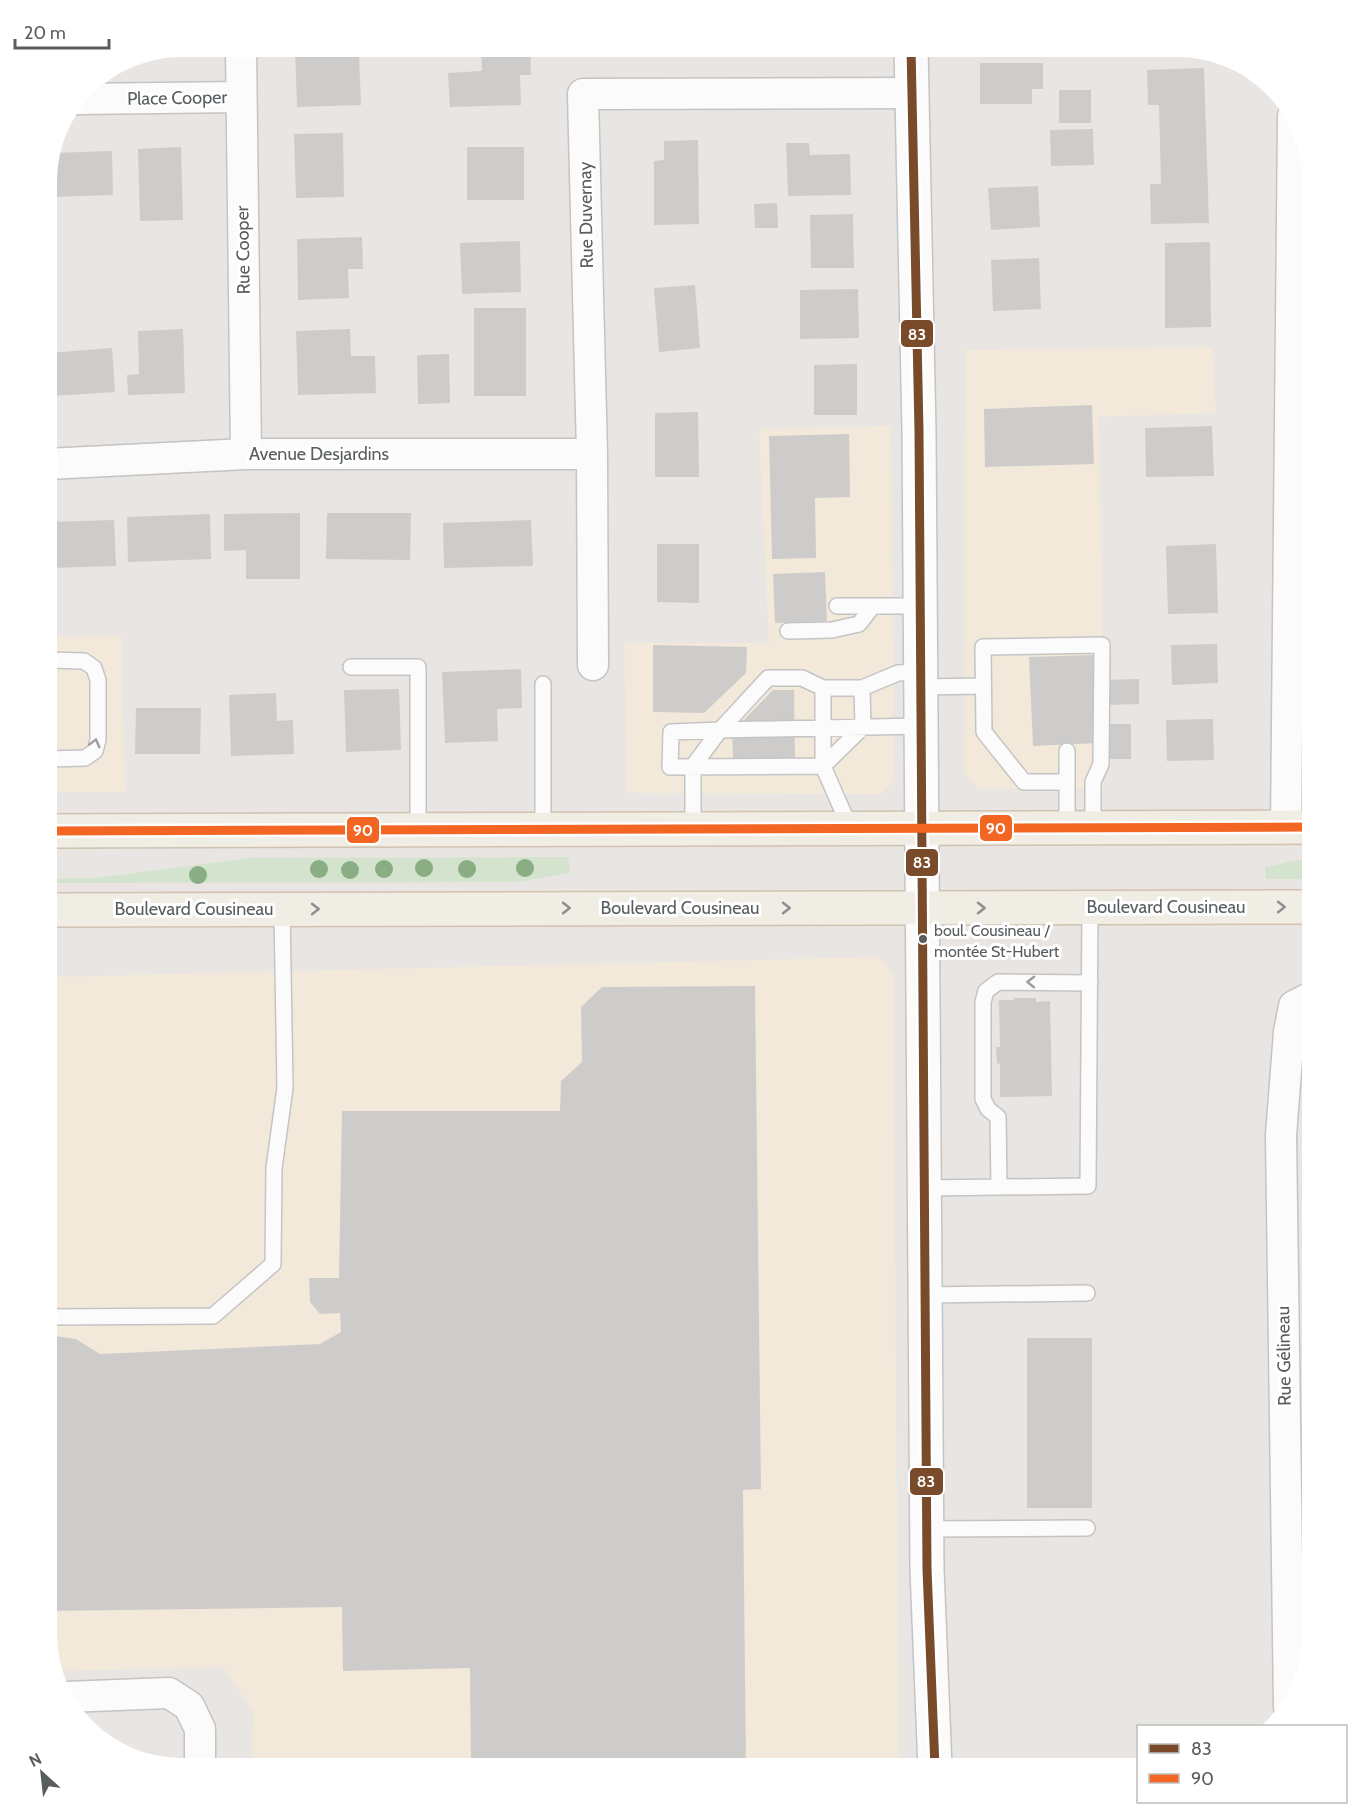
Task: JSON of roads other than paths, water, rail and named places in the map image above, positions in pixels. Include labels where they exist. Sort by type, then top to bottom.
[{"type":"main road","points":[[57,831],[1299,827]]},
{"type":"main road","name":"Boulevard Cousineau","points":[[57,910],[1302,907]]},
{"type":"street","name":"Rue Cooper","points":[[241,57],[246,454]]},
{"type":"street","points":[[911,57],[919,431],[927,1529],[935,1758]]},
{"type":"street","name":"Rue Duvernay","points":[[593,665],[592,454],[583,94],[911,93]]},
{"type":"street","name":"Place Cooper","points":[[88,99],[241,97]]},
{"type":"street","points":[[1293,136],[1299,827]]},
{"type":"street","name":"Avenue Desjardins","points":[[57,463],[246,454],[592,454]]},
{"type":"street","name":"Rue Gélineau","points":[[1289,1689],[1281,1135],[1289,1032],[1302,1006]]},
{"type":"street","points":[[74,1697],[169,1693],[189,1706],[200,1729],[200,1758]]},
{"type":"lane","points":[[837,606],[919,606]]},
{"type":"lane","points":[[788,631],[832,630],[859,624],[873,606]]},
{"type":"lane","points":[[1067,782],[1024,782],[984,732],[983,647],[1102,645],[1101,764],[1093,782],[1080,827]]},
{"type":"lane","points":[[57,660],[84,661],[94,668],[98,680],[98,740],[94,751],[85,758],[57,759]]},
{"type":"lane","points":[[351,667],[418,667],[418,829]]},
{"type":"lane","points":[[693,829],[693,766],[720,730],[768,678],[802,678],[823,688],[862,688],[898,673],[920,679],[983,686]]},
{"type":"lane","points":[[543,684],[543,829]]},
{"type":"lane","points":[[823,688],[823,766],[850,828]]},
{"type":"lane","points":[[862,688],[863,727],[823,766],[670,767],[671,732],[823,727],[863,727],[920,726]]},
{"type":"lane","points":[[1067,751],[1067,782],[1080,827]]},
{"type":"lane","points":[[925,1188],[1088,1186],[1090,908]]},
{"type":"lane","points":[[57,1317],[213,1316],[273,1264],[274,1168],[285,1088],[282,909]]},
{"type":"lane","points":[[999,1187],[998,1117],[988,1109],[983,1099],[983,1002],[986,992],[993,984],[1005,982],[1090,983]]},
{"type":"lane","points":[[926,1295],[1087,1293]]},
{"type":"lane","points":[[927,1529],[1087,1528]]},
{"type":"place","name":"boul. Cousineau / montée St-Hubert","points":[[923,939]]}]
